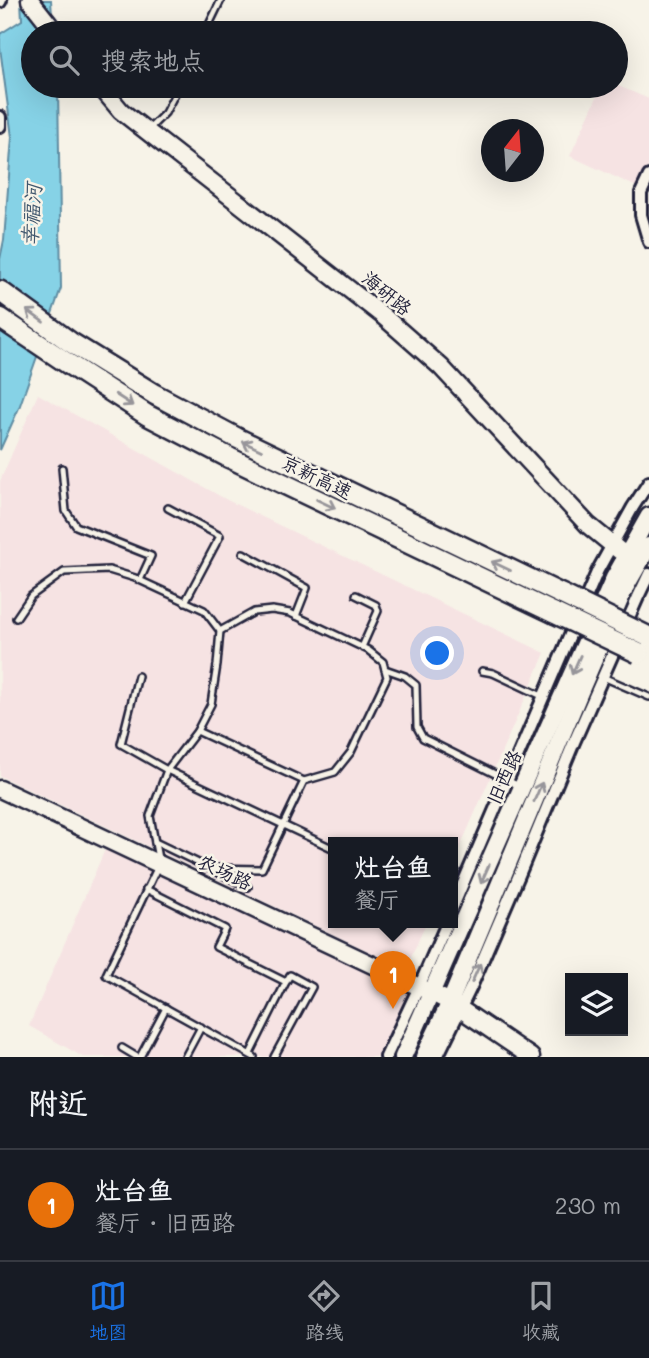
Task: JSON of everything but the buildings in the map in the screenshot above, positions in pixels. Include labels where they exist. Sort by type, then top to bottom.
[{"type":"highway","name":"京新高速","points":[[0,291],[70,342],[154,394],[558,604]]},
{"type":"highway","name":"京新高速","points":[[0,318],[147,415],[230,458],[646,646]]},
{"type":"street","points":[[30,0],[46,21]]},
{"type":"street","name":"海研路","points":[[110,98],[121,111],[382,315],[441,367],[588,525],[626,556]]},
{"type":"street","points":[[0,117],[0,126]]},
{"type":"street","points":[[649,176],[641,192],[641,215],[649,242]]},
{"type":"street","points":[[515,784],[544,697],[598,570],[649,482]]},
{"type":"street","name":"旧西路","points":[[458,907],[614,578],[649,516]]},
{"type":"street","name":"旧西路","points":[[424,1057],[455,1005],[615,611],[649,546]]},
{"type":"street","points":[[437,1057],[455,1005],[471,987],[574,742],[649,575]]},
{"type":"street","name":"农场路","points":[[0,789],[426,990],[455,1005],[531,1057]]},
{"type":"street","points":[[386,1057],[426,990],[445,928]]},
{"type":"street","name":"旧西路","points":[[404,1057],[450,928]]},
{"type":"lane","points":[[211,21],[221,0]]},
{"type":"lane","points":[[146,131],[165,113],[173,98]]},
{"type":"lane","points":[[62,468],[66,510],[76,526],[151,556],[140,580]]},
{"type":"lane","points":[[168,508],[220,536],[185,602]]},
{"type":"lane","points":[[243,553],[307,588],[296,616]]},
{"type":"lane","points":[[16,618],[31,596],[64,572],[109,570],[140,580],[204,610],[220,631],[211,704],[197,731],[167,770],[150,816],[159,864],[106,975],[252,1056],[290,975],[312,987],[274,1057]]},
{"type":"lane","points":[[356,595],[376,605],[378,611],[362,647]]},
{"type":"lane","points":[[197,731],[304,781],[335,772],[351,752],[387,677],[383,662],[368,650],[290,613],[272,610],[254,612],[220,631]]},
{"type":"lane","points":[[385,669],[405,676],[416,685],[417,727],[423,738],[515,784]]},
{"type":"lane","points":[[482,671],[493,673],[544,697]]},
{"type":"lane","points":[[138,676],[121,744],[167,770],[328,846]]},
{"type":"lane","points":[[603,677],[649,697]]},
{"type":"lane","points":[[209,868],[262,869],[304,781]]},
{"type":"lane","points":[[155,842],[248,887]]},
{"type":"lane","points":[[146,889],[225,929],[216,947],[286,982]]},
{"type":"lane","points":[[122,1048],[138,1057],[166,1008]]},
{"type":"lane","points":[[185,1057],[201,1027]]},
{"type":"lane","points":[[236,1057],[240,1049]]},
{"type":"shaded area","points":[[628,90],[649,99],[649,165],[639,188],[570,156],[597,98],[628,98]]},
{"type":"shaded area","points":[[38,394],[227,500],[545,653],[458,852],[458,837],[328,837],[328,928],[424,928],[406,969],[0,776],[0,481]]},
{"type":"shaded area","points":[[106,847],[410,989],[379,1057],[83,1057],[29,1026]]},
{"type":"water","name":"幸福河","points":[[21,0],[51,0],[52,21],[21,21],[21,98],[58,98],[61,288],[19,408],[0,450],[0,259],[4,240],[12,137],[0,34],[22,20]]},
{"type":"place","name":"灶台鱼","points":[[393,1009]]}]
